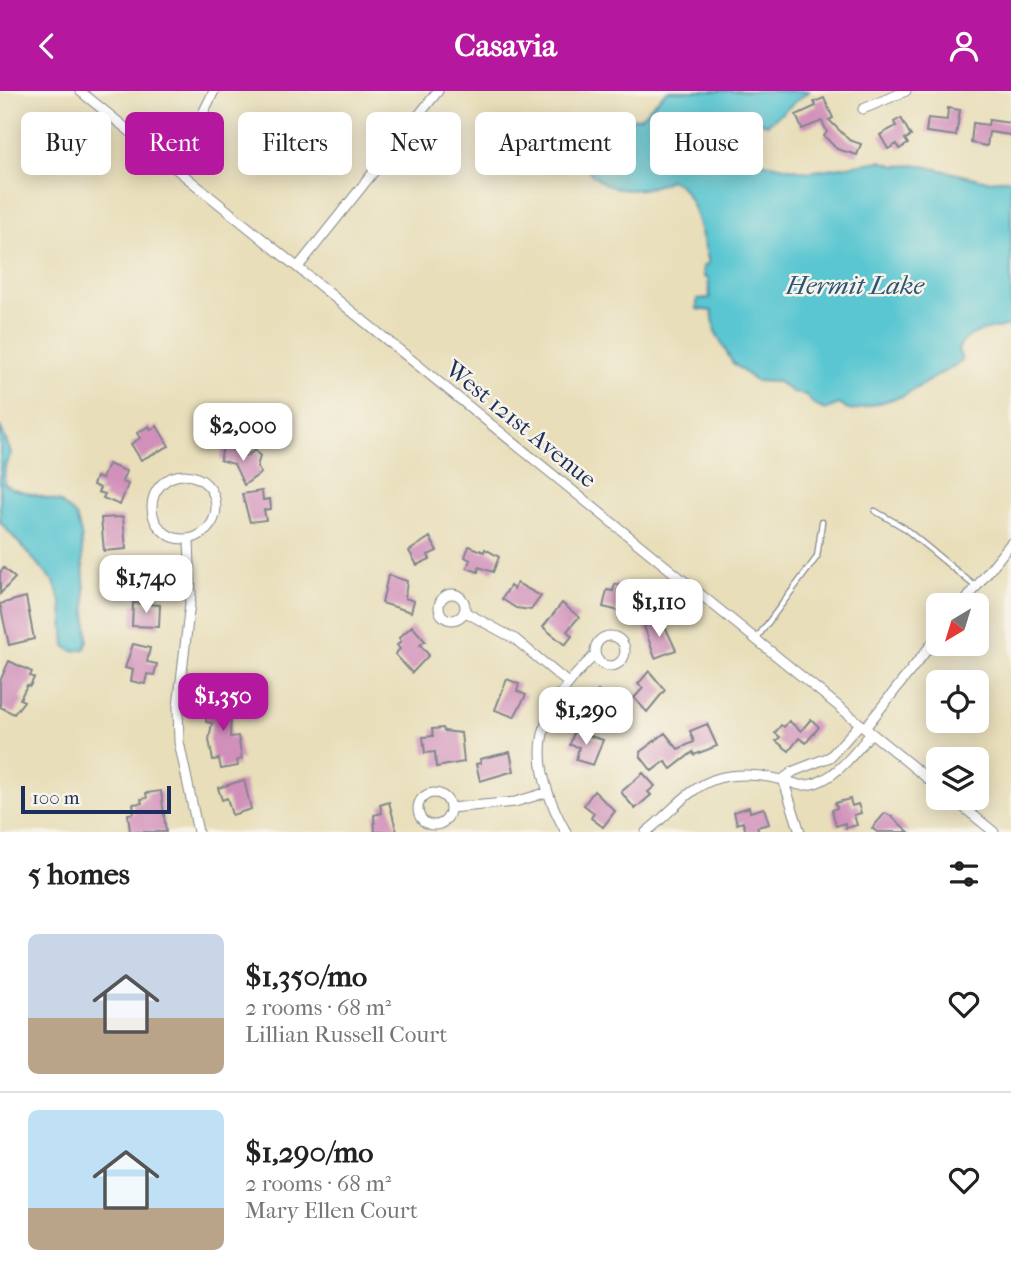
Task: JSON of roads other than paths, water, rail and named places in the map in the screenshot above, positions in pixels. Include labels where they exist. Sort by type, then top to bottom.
[{"type":"street","name":"West 121st Avenue","points":[[80,91],[125,127]]},
{"type":"street","points":[[204,112],[215,91]]},
{"type":"street","points":[[298,267],[438,91]]},
{"type":"street","points":[[863,109],[906,91]]},
{"type":"street","name":"West 121st Avenue","points":[[184,175],[926,777]]},
{"type":"street","points":[[174,476],[196,477],[212,490],[216,500],[214,521],[199,536],[189,540],[168,535],[153,519],[152,498],[165,480],[174,476]]},
{"type":"street","points":[[189,540],[191,594],[178,707],[179,742],[198,832]]},
{"type":"street","points":[[971,593],[1011,544]]},
{"type":"street","points":[[465,612],[515,639],[568,683]]},
{"type":"street","points":[[646,832],[687,794],[718,778],[744,775],[783,779],[800,785],[825,777],[848,760],[865,728],[926,651]]},
{"type":"street","points":[[566,832],[545,793],[541,767],[544,729],[568,683],[595,655]]},
{"type":"street","points":[[783,779],[794,771],[830,757],[865,728]]},
{"type":"street","points":[[783,779],[800,832]]},
{"type":"street","points":[[450,808],[515,802],[545,793]]},
{"type":"street","points":[[967,810],[994,832]]},
{"type":"lane","points":[[876,511],[903,527],[976,587]]},
{"type":"lane","points":[[756,639],[817,557],[822,522]]},
{"type":"water","name":"Hermit Lake","points":[[667,91],[809,91],[768,124],[763,123],[763,112],[650,112],[650,175],[763,175],[763,162],[808,172],[881,161],[896,166],[920,165],[987,181],[1011,179],[1011,324],[969,337],[958,349],[962,361],[903,396],[852,411],[839,404],[825,410],[814,405],[806,395],[794,393],[778,382],[755,381],[732,362],[715,331],[712,311],[697,309],[697,299],[710,298],[708,278],[704,277],[703,266],[708,265],[708,259],[695,213],[685,191],[670,180],[647,188],[624,189],[603,183],[592,175],[636,175],[636,118],[641,117]]},
{"type":"water","points":[[0,426],[11,453],[5,466],[4,483],[10,488],[60,502],[76,516],[81,534],[88,640],[85,649],[73,651],[65,646],[62,605],[54,582],[0,522]]}]
